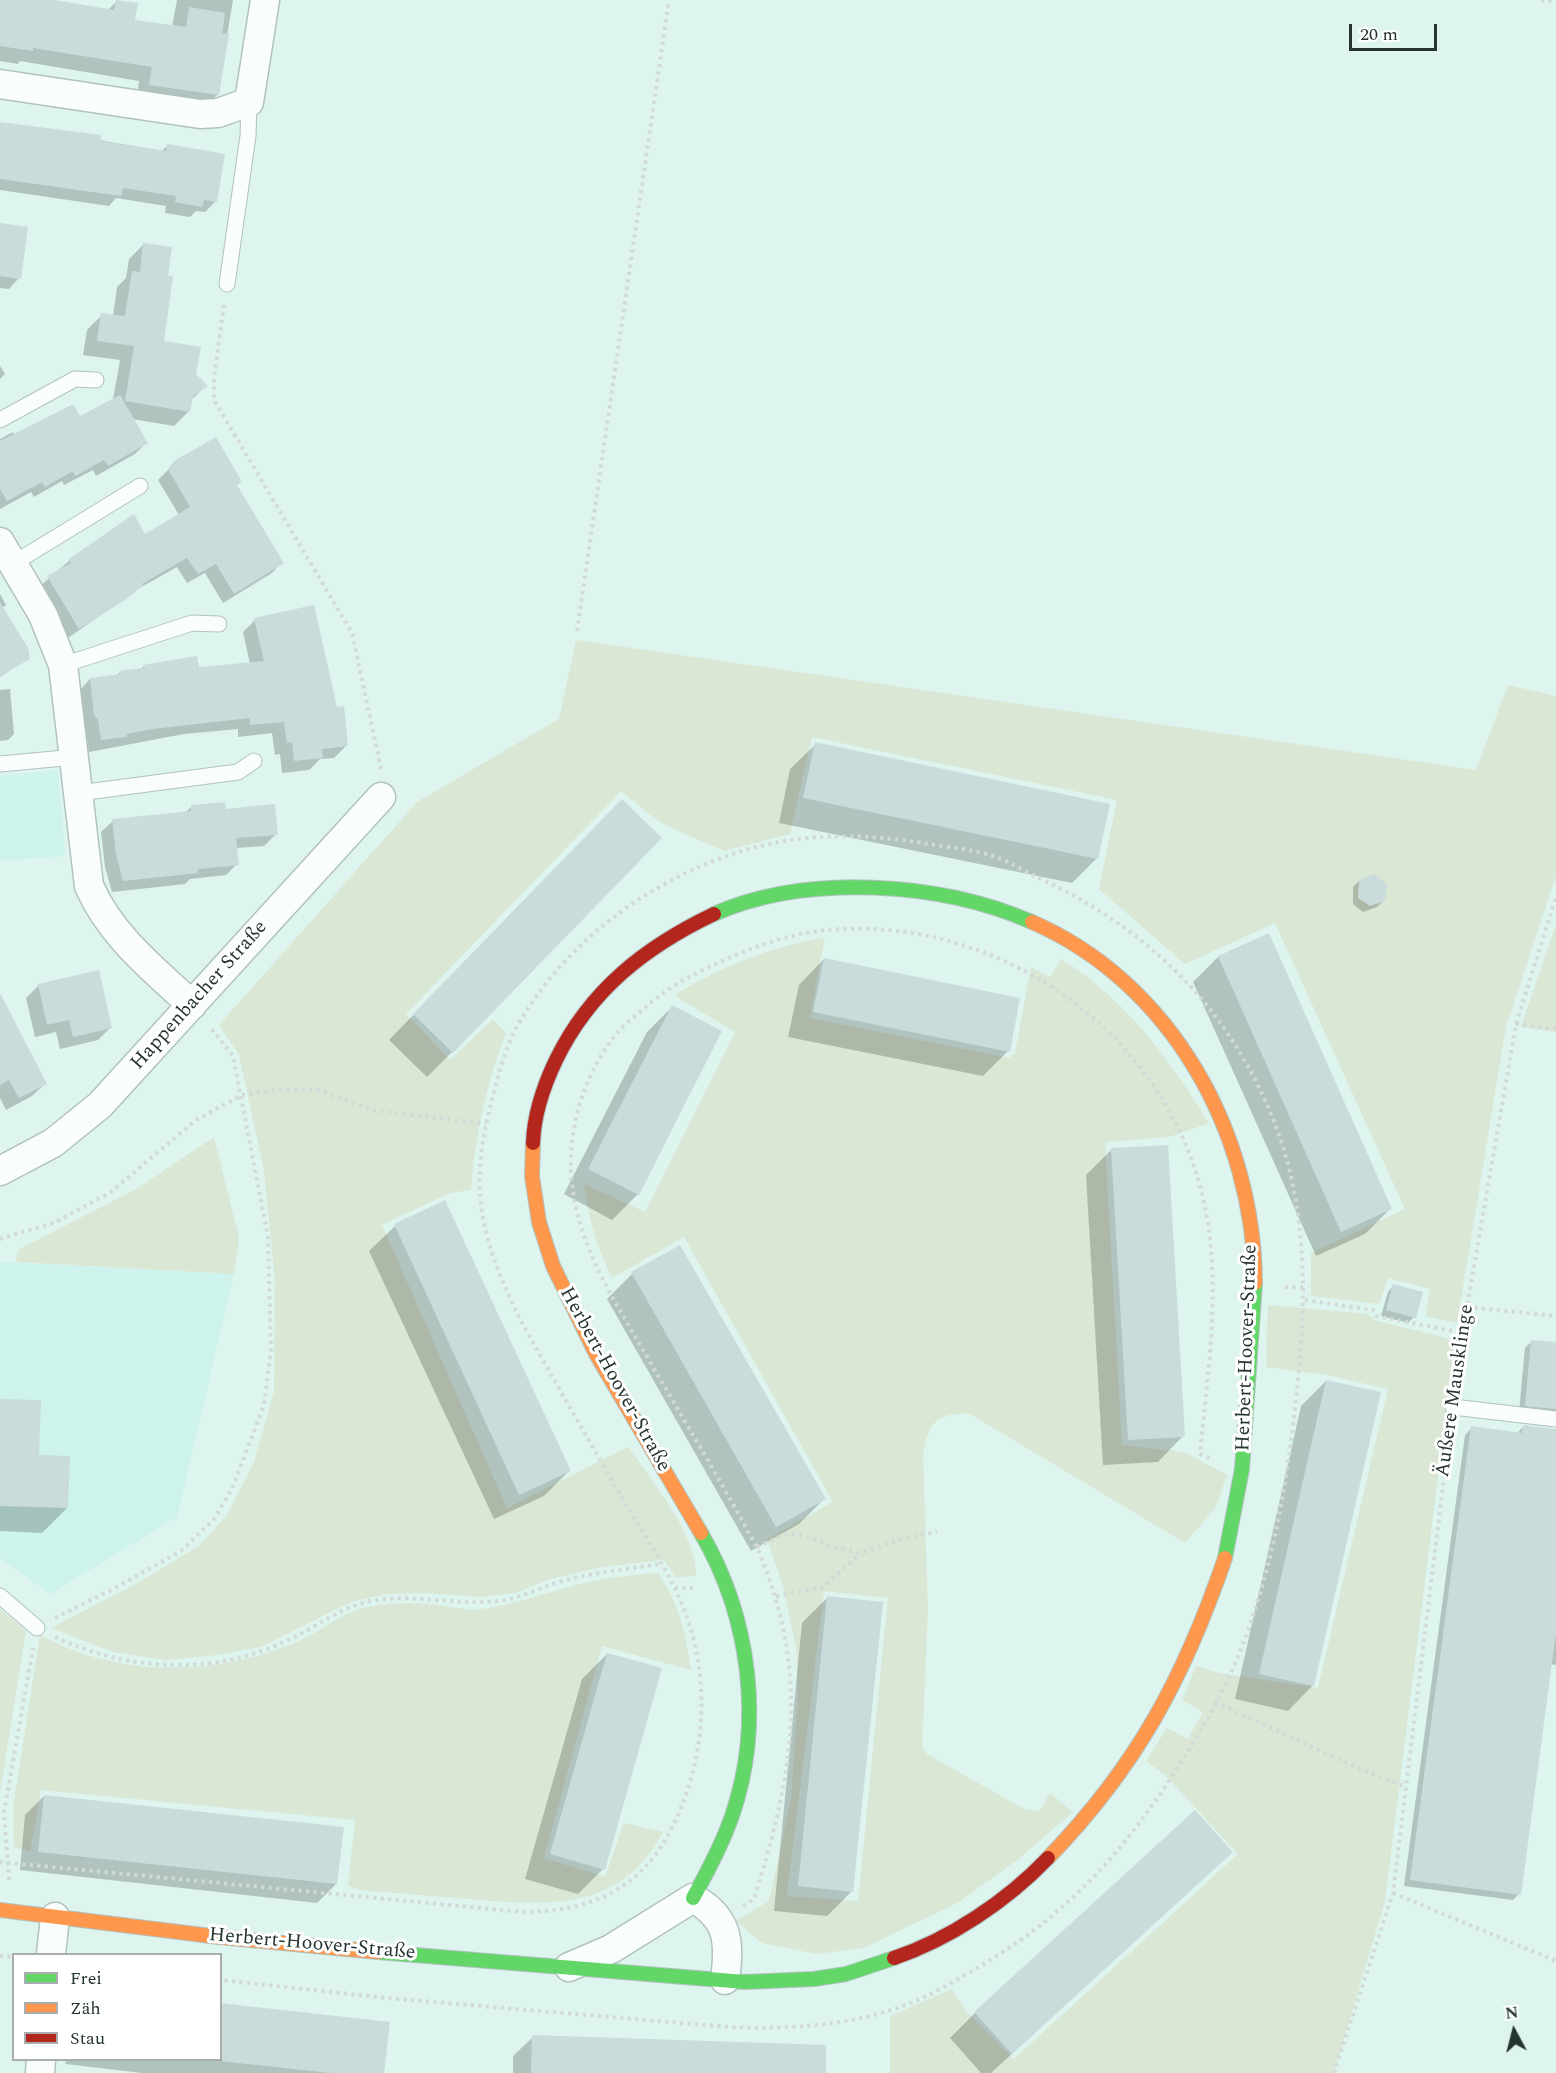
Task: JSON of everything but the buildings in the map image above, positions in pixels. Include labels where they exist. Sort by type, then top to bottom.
[{"type":"street","points":[[0,84],[200,114],[218,113],[249,102],[265,0]]},
{"type":"street","points":[[7,553],[43,615],[63,665],[89,886],[99,908],[124,942],[192,1005]]},
{"type":"street","name":"Happenbacher Straße","points":[[0,1171],[53,1143],[100,1105],[381,797]]},
{"type":"street","name":"Herbert-Hoover-Straße","points":[[5,1910],[286,1945],[725,1980],[804,1981],[870,1968],[906,1955],[947,1935],[985,1912],[1027,1880],[1058,1850],[1123,1772],[1177,1681],[1223,1564],[1238,1503],[1243,1471],[1252,1346],[1254,1248],[1240,1174],[1204,1082],[1166,1022],[1103,961],[1070,937],[984,903],[936,893],[868,888],[824,889],[772,896],[710,917],[672,935],[646,952],[597,996],[575,1022],[560,1049],[538,1105],[531,1159],[536,1219],[564,1294],[607,1374],[713,1554],[730,1589],[743,1636],[751,1694],[743,1773],[721,1848],[693,1898],[611,1949],[569,1967]]},
{"type":"street","points":[[693,1898],[707,1906],[721,1920],[727,1943],[725,1980]]},
{"type":"street","points":[[51,1953],[55,1917]]},
{"type":"lane","points":[[227,284],[248,136],[249,102]]},
{"type":"lane","points":[[0,420],[75,379],[96,380]]},
{"type":"lane","points":[[7,553],[140,486]]},
{"type":"lane","points":[[63,665],[192,623],[219,624]]},
{"type":"lane","points":[[0,764],[75,757]]},
{"type":"lane","points":[[79,793],[238,772],[254,761]]},
{"type":"lane","points":[[1453,1407],[1556,1419]]},
{"type":"lane","points":[[0,1596],[37,1628]]},
{"type":"path","points":[[577,631],[669,0]]},
{"type":"path","points":[[1541,0],[1556,1]]},
{"type":"path","points":[[227,284],[214,378],[214,400],[352,633],[381,765],[381,797]]},
{"type":"path","points":[[0,1862],[522,1912],[570,1907],[602,1899],[633,1880],[647,1866],[666,1839],[687,1799],[697,1763],[702,1719],[701,1677],[684,1608],[522,1323],[503,1285],[480,1200],[480,1171],[486,1124],[511,1040],[536,998],[580,944],[652,892],[715,862],[772,843],[790,840],[851,837],[892,838],[962,849],[995,857],[1071,893],[1113,917],[1150,946],[1190,985],[1246,1060],[1280,1138],[1299,1222],[1305,1300],[1293,1436],[1278,1527],[1257,1600],[1201,1731],[1123,1847],[1086,1888],[1044,1924],[1007,1951],[955,1981],[892,2010],[816,2026],[779,2029],[728,2027],[387,1998],[222,1980]]},
{"type":"path","name":"Äußere Mausklinge","points":[[1335,2073],[1393,1893],[1467,1307],[1516,1024],[1556,897]]},
{"type":"path","points":[[721,1920],[754,1899],[783,1797],[789,1756],[793,1694],[791,1666],[776,1596],[757,1547],[590,1254],[579,1223],[574,1195],[572,1141],[578,1107],[589,1080],[618,1032],[637,1015],[670,987],[696,972],[747,950],[807,933],[840,928],[900,931],[938,938],[1020,966],[1078,1004],[1108,1031],[1135,1061],[1179,1131],[1202,1191],[1209,1227],[1213,1299],[1200,1454],[1243,1471]]},
{"type":"path","points":[[37,1628],[181,1551],[214,1519],[232,1489],[266,1396],[271,1351],[268,1237],[242,1095],[233,1056],[192,1005]]},
{"type":"path","points":[[1516,1024],[1556,1029]]},
{"type":"path","points":[[0,1239],[56,1222],[111,1192],[196,1120],[242,1095],[276,1090],[318,1090],[372,1110],[486,1124]]},
{"type":"path","points":[[1305,1300],[1373,1310],[1376,1316],[1463,1333]]},
{"type":"path","points":[[1467,1307],[1556,1316]]},
{"type":"path","points":[[776,1596],[823,1587],[860,1553],[904,1538],[937,1532]]},
{"type":"path","points":[[757,1547],[783,1535],[804,1535],[829,1546],[860,1553]]},
{"type":"path","points":[[37,1628],[95,1652],[134,1663],[175,1666],[219,1663],[253,1655],[286,1642],[348,1607],[367,1602],[405,1597],[478,1603],[500,1601],[582,1576],[661,1564]]},
{"type":"path","points":[[5,1910],[8,1862],[4,1812],[37,1628]]},
{"type":"path","points":[[1215,1702],[1407,1787]]},
{"type":"path","points":[[1393,1893],[1556,1961]]},
{"type":"shaded area","points":[[58,770],[65,856],[0,861],[0,776]]},
{"type":"shaded area","points":[[0,1262],[234,1274],[177,1517],[50,1594],[0,1558]]},
{"type":"green space","points":[[576,640],[1476,770],[1508,685],[1556,696],[1556,876],[1506,1027],[1457,1323],[1426,1316],[1430,1289],[1388,1278],[1379,1304],[1311,1296],[1311,1253],[1405,1209],[1275,923],[1185,964],[1099,889],[1117,800],[812,737],[790,834],[724,851],[661,823],[621,791],[406,1014],[450,1060],[493,1019],[506,1033],[482,1110],[471,1190],[450,1193],[382,1225],[507,1508],[628,1447],[681,1526],[689,1543],[696,1576],[675,1577],[664,1560],[602,1567],[547,1580],[516,1593],[482,1597],[426,1593],[387,1594],[351,1602],[261,1647],[209,1656],[165,1660],[113,1652],[51,1628],[141,1581],[200,1545],[227,1515],[254,1462],[274,1392],[275,1281],[264,1170],[239,1055],[219,1025],[417,802],[559,719]]},
{"type":"green space","points":[[1556,924],[1556,1032],[1521,1027]]},
{"type":"green space","points":[[825,937],[810,1018],[1009,1058],[1015,1053],[1031,967],[1050,977],[1061,959],[1106,992],[1162,1054],[1209,1123],[1169,1137],[1105,1142],[1122,1445],[1184,1452],[1227,1475],[1216,1507],[1185,1543],[970,1414],[949,1415],[931,1427],[923,1454],[928,1610],[922,1746],[927,1754],[1024,1809],[1039,1812],[1050,1793],[1073,1812],[1017,1860],[959,1902],[864,1948],[816,1954],[762,1943],[736,1921],[769,1901],[791,1799],[798,1695],[796,1648],[783,1586],[767,1539],[833,1502],[684,1237],[612,1278],[594,1232],[584,1184],[645,1212],[735,1032],[678,998],[676,994],[729,966],[805,941]],"holes":[[[824,1591],[888,1598],[858,1901],[787,1896]]]},
{"type":"green space","points":[[214,1137],[239,1238],[234,1274],[16,1262],[18,1250],[138,1188]]},
{"type":"green space","points":[[1268,1305],[1368,1314],[1374,1320],[1455,1340],[1385,1901],[1334,2073],[890,2073],[890,2016],[952,1989],[966,2011],[1014,2059],[1238,1854],[1166,1776],[1146,1761],[1167,1728],[1188,1739],[1203,1712],[1182,1700],[1196,1666],[1219,1673],[1318,1688],[1388,1389],[1326,1375],[1266,1367]]},
{"type":"green space","points":[[658,1573],[677,1608],[691,1670],[602,1646],[544,1858],[605,1877],[624,1823],[663,1832],[646,1858],[626,1877],[604,1890],[580,1898],[526,1903],[359,1890],[348,1886],[355,1820],[41,1790],[30,1852],[14,1847],[13,1807],[40,1635],[103,1660],[137,1666],[171,1668],[205,1666],[239,1661],[271,1652],[311,1635],[350,1612],[368,1607],[413,1603],[481,1609],[594,1581]]},
{"type":"green space","points":[[0,1609],[26,1631],[0,1793]]},
{"type":"traffic: fast","points":[[714,914],[751,901],[790,892],[831,888],[873,888],[915,891],[957,898],[996,908],[1032,922]]},
{"type":"traffic: fast","points":[[1225,1558],[1242,1469],[1255,1283]]},
{"type":"traffic: fast","points":[[693,1898],[719,1848],[732,1816],[742,1781],[748,1744],[749,1708],[747,1671],[741,1635],[718,1565],[701,1533]]},
{"type":"traffic: fast","points":[[378,1952],[745,1982],[814,1979],[846,1974],[894,1958]]},
{"type":"traffic: slow","points":[[1032,922],[1082,949],[1126,983],[1164,1023],[1196,1069],[1221,1119],[1239,1172],[1251,1227],[1255,1283]]},
{"type":"traffic: slow","points":[[533,1143],[532,1176],[539,1222],[553,1266],[596,1354],[701,1533]]},
{"type":"traffic: slow","points":[[1048,1858],[1107,1789],[1154,1718],[1193,1643],[1225,1558]]},
{"type":"traffic: slow","points":[[0,1910],[219,1937],[378,1952]]},
{"type":"traffic: jam","points":[[533,1143],[540,1100],[547,1079],[585,1012],[622,973],[643,956],[714,914]]},
{"type":"traffic: jam","points":[[894,1958],[936,1940],[977,1917],[1015,1889],[1048,1858]]}]
